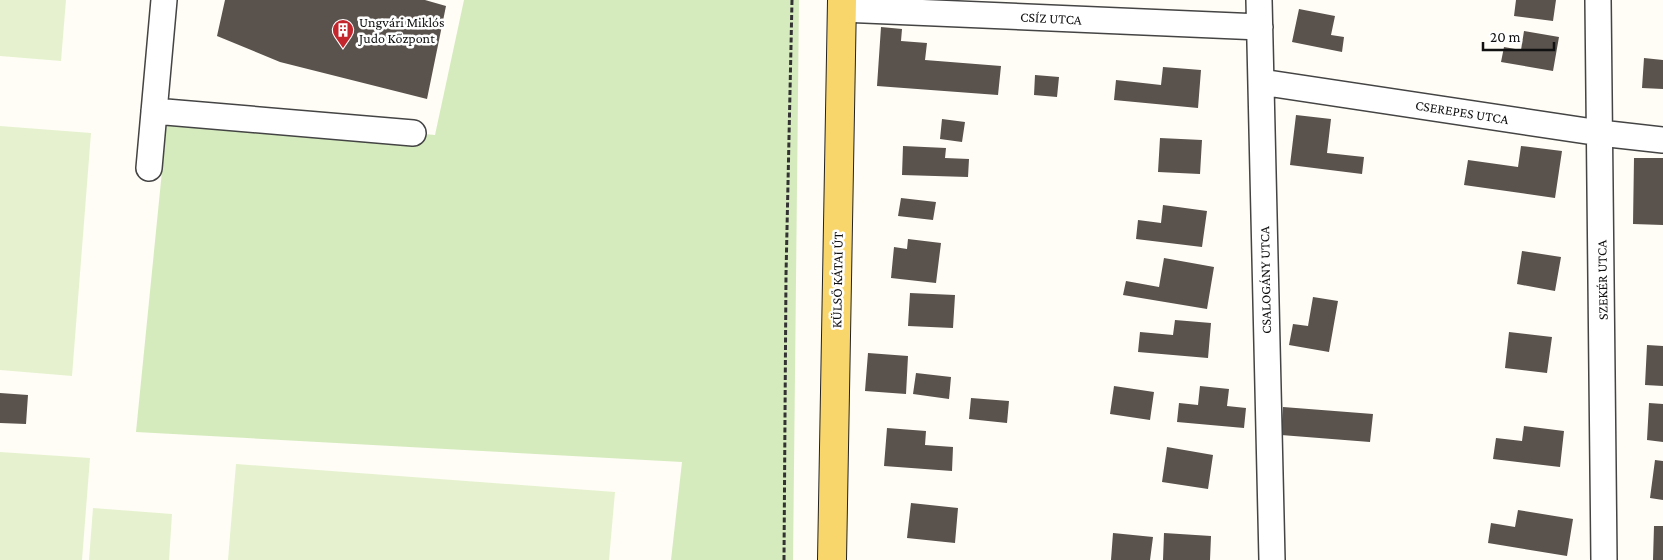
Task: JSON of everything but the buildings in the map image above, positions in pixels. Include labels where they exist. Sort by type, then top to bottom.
[{"type":"main road","name":"KÜLSŐ KÁTAI ÚT","points":[[832,560],[842,4]]},
{"type":"street","points":[[149,168],[164,0]]},
{"type":"street","name":"CSALOGÁNY UTCA","points":[[1259,0],[1272,560]]},
{"type":"street","name":"SZEKÉR UTCA","points":[[1598,0],[1604,560]]},
{"type":"street","name":"CSÍZ UTCA","points":[[842,4],[1260,28]]},
{"type":"street","name":"CSEREPES UTCA","points":[[1261,82],[1600,133],[1663,140]]},
{"type":"street","points":[[154,111],[413,133]]},
{"type":"path","points":[[784,560],[786,275],[792,0]]},
{"type":"green space","points":[[0,0],[66,0],[61,61],[0,56]]},
{"type":"green space","points":[[464,0],[799,0],[793,560],[671,560],[682,462],[136,432],[168,111],[435,135]]},
{"type":"green space","points":[[0,126],[91,133],[72,376],[0,370]]},
{"type":"green space","points":[[0,452],[90,458],[82,560],[0,560]]},
{"type":"green space","points":[[236,464],[615,492],[609,560],[228,560]]},
{"type":"green space","points":[[93,508],[172,514],[169,560],[89,560]]},
{"type":"place","name":"Ungvári Miklós Judo Központ","points":[[343,49]]}]
